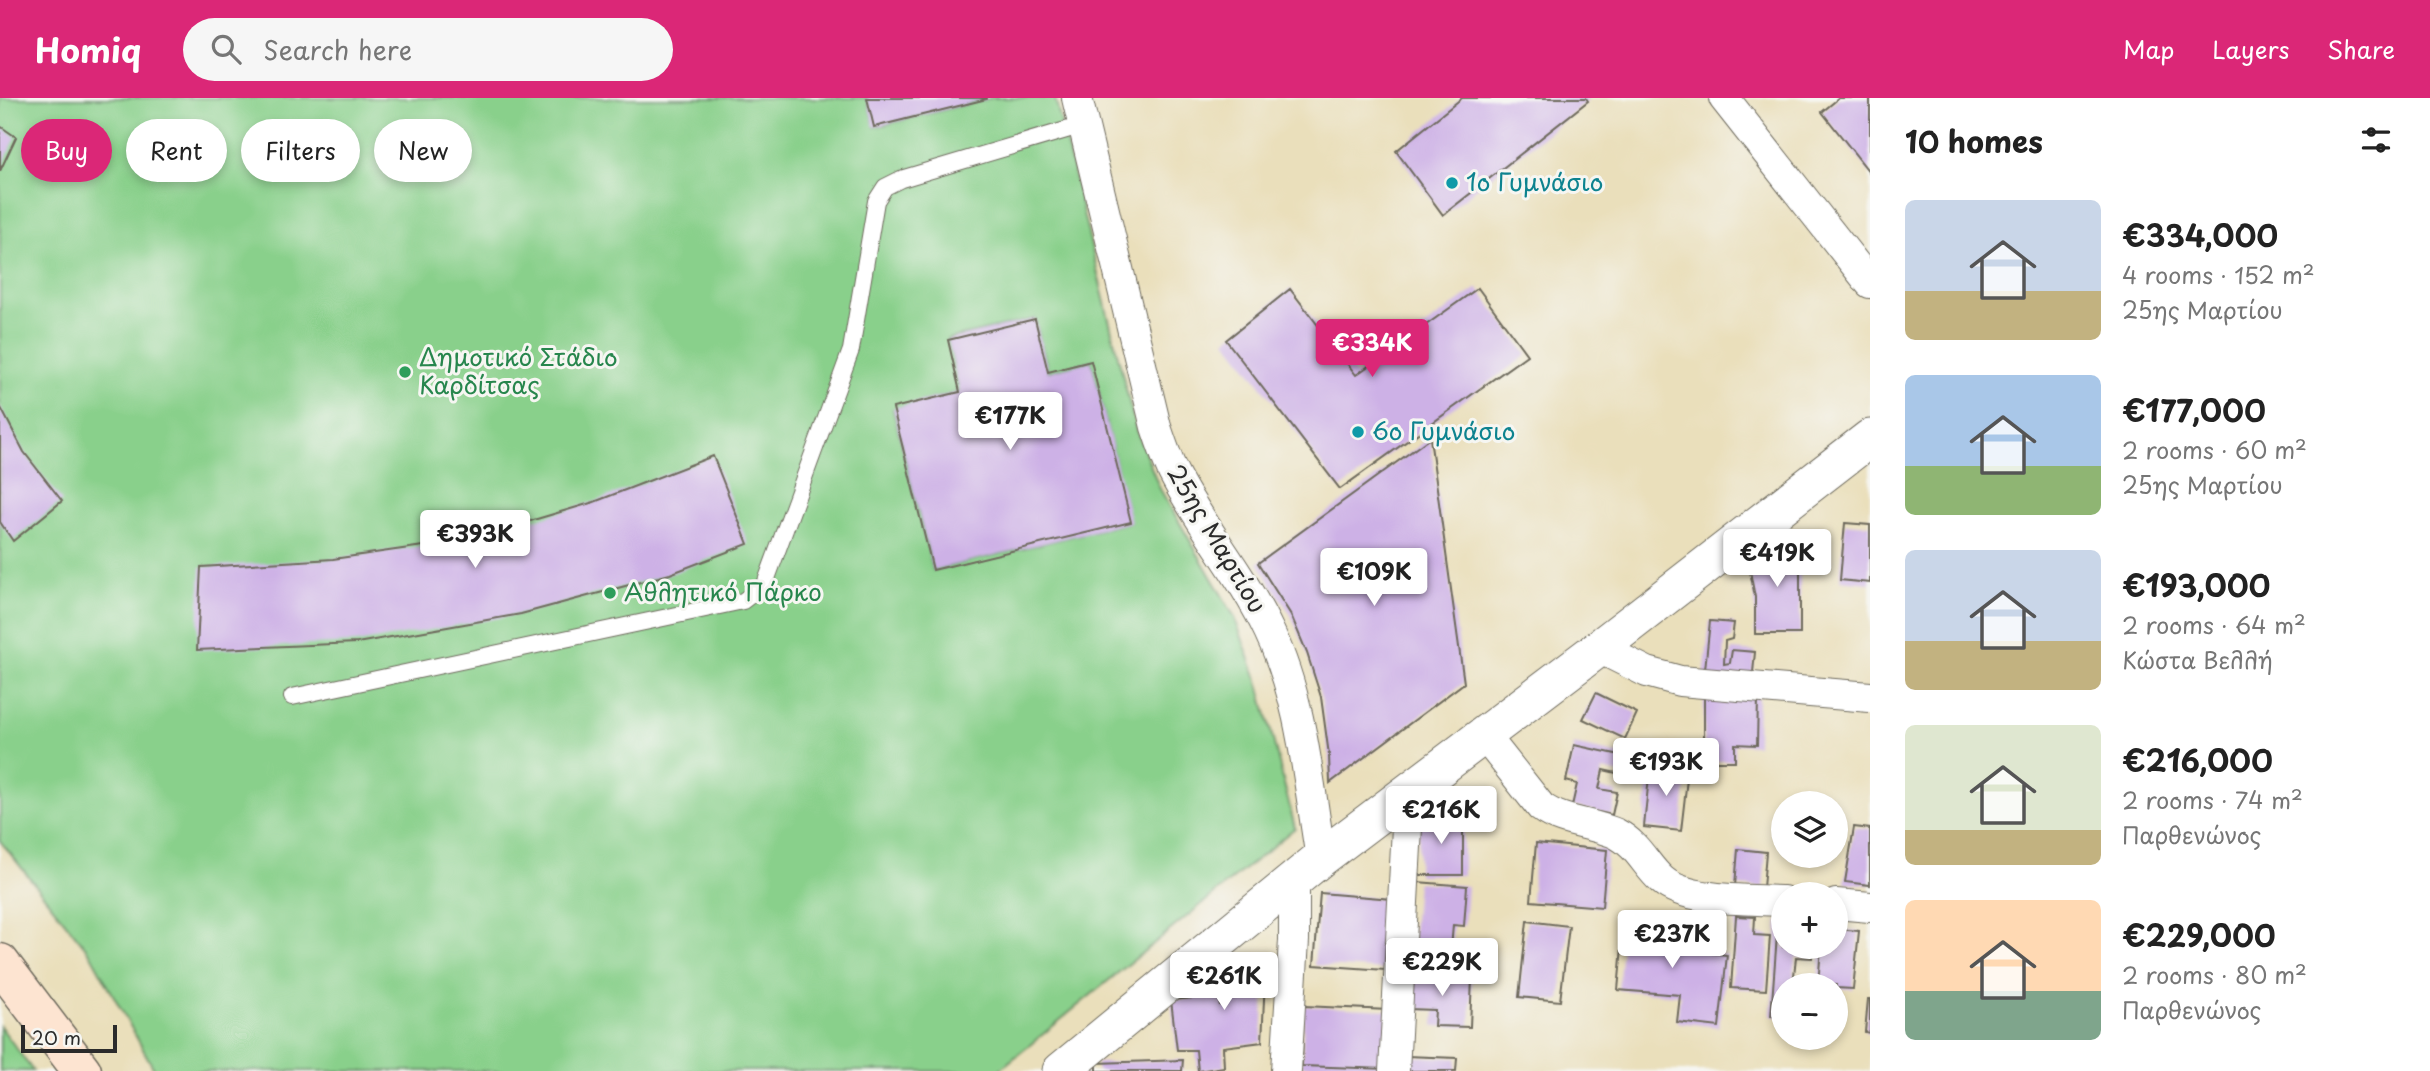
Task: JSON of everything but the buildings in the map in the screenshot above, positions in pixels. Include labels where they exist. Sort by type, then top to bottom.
[{"type":"main road","points":[[0,963],[82,1071]]},
{"type":"street","points":[[1724,98],[1870,283]]},
{"type":"street","name":"25ης Μαρτίου","points":[[1080,112],[1152,412],[1164,451],[1197,512],[1252,596],[1271,633],[1290,685],[1307,869],[1294,940],[1286,1071]]},
{"type":"street","points":[[1061,1071],[1307,869],[1870,438]]},
{"type":"street","points":[[1598,648],[1647,672],[1680,681],[1870,697]]},
{"type":"street","points":[[1483,735],[1541,807],[1550,814],[1619,835],[1638,850],[1661,879],[1679,891],[1694,895],[1771,900]]},
{"type":"street","points":[[1394,1071],[1409,790]]},
{"type":"street","points":[[1848,905],[1870,907]]},
{"type":"lane","points":[[292,697],[743,601],[765,584],[850,350],[876,201],[886,187],[901,179],[1080,112]]},
{"type":"green space","name":"Αθλητικό Πάρκο","points":[[0,98],[867,98],[875,127],[991,98],[1055,98],[1136,430],[1160,489],[1234,616],[1260,687],[1295,828],[998,1071],[155,1071],[90,953],[0,841]],"holes":[[[1035,319],[1048,372],[1091,361],[1130,522],[933,570],[893,409],[960,392],[948,339]]]},
{"type":"green space","points":[[0,1026],[33,1071],[0,1071]]},
{"type":"place","name":"1ο Γυμνάσιο","points":[[1452,183]]},
{"type":"place","name":"Δημοτικό Στάδιο Καρδίτσας","points":[[405,372]]},
{"type":"place","name":"6ο Γυμνάσιο","points":[[1358,432]]},
{"type":"place","name":"Αθλητικό Πάρκο","points":[[610,593]]}]
